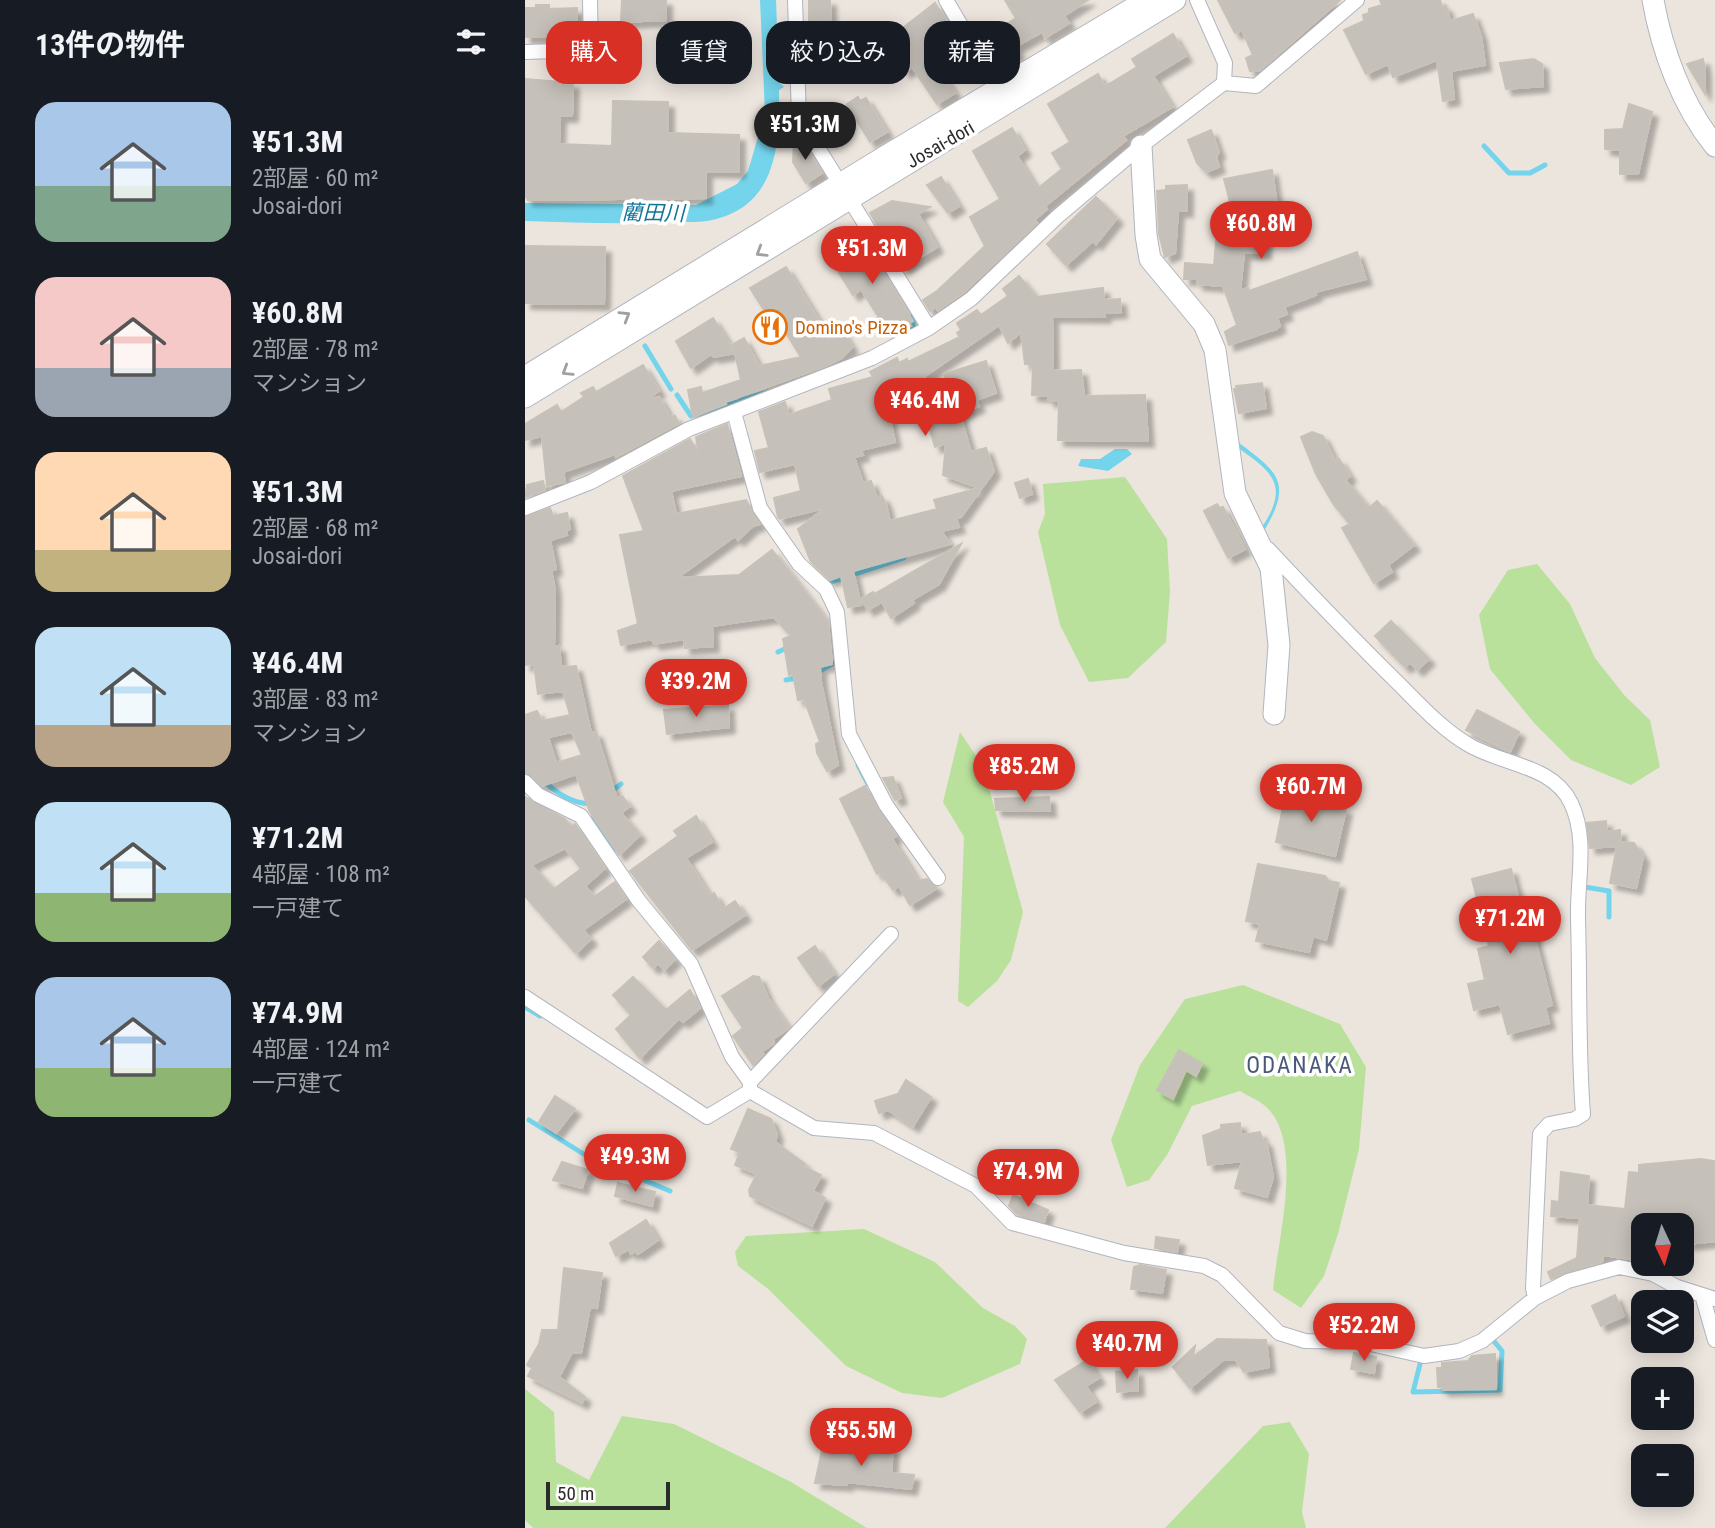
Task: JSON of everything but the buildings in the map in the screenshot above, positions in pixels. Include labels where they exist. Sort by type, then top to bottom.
[{"type":"street","points":[[525,52],[591,50],[590,0]]},
{"type":"street","points":[[795,0],[799,117],[929,328]]},
{"type":"street","points":[[946,0],[1003,97]]},
{"type":"street","name":"Josai-dori","points":[[1003,97],[1147,0]]},
{"type":"street","name":"Josai-dori","points":[[525,377],[1003,97],[1175,0]]},
{"type":"street","points":[[1197,0],[1225,63],[1224,83]]},
{"type":"street","points":[[525,508],[579,487],[689,429],[872,358],[929,328],[971,299],[1057,217],[1141,146],[1224,83],[1256,86],[1357,0]]},
{"type":"street","points":[[1653,0],[1666,54],[1690,107],[1715,146]]},
{"type":"street","points":[[1141,146],[1150,259],[1204,324],[1215,350],[1235,493],[1260,541],[1275,586],[1279,645],[1274,714]]},
{"type":"street","name":"Josai-dori","points":[[525,397],[844,192]]},
{"type":"street","points":[[734,412],[759,508],[799,564],[826,589],[837,612],[849,734],[886,804],[938,878]]},
{"type":"street","points":[[1260,541],[1319,606],[1427,712],[1467,744],[1499,759],[1542,773],[1562,786],[1573,806],[1581,847],[1579,1054],[1583,1114],[1575,1119],[1549,1124],[1541,1134],[1535,1297]]},
{"type":"street","points":[[525,782],[538,794],[581,816],[639,901],[691,964],[733,1057],[750,1087],[814,1128],[874,1133],[976,1186],[1012,1223],[1124,1253],[1204,1266],[1222,1275],[1279,1333],[1305,1340],[1362,1342],[1424,1356],[1459,1351],[1482,1341],[1535,1297],[1568,1281],[1619,1267],[1653,1275],[1709,1297],[1715,1340]]},
{"type":"street","points":[[525,997],[707,1117],[750,1087],[891,934]]},
{"type":"green space","points":[[1125,477],[1167,539],[1170,592],[1166,642],[1128,678],[1089,682],[1060,625],[1038,532],[1045,514],[1043,484]]},
{"type":"green space","points":[[1537,564],[1570,604],[1595,658],[1625,696],[1650,720],[1660,767],[1631,785],[1571,760],[1535,724],[1490,669],[1479,615],[1508,570]]},
{"type":"green space","points":[[960,732],[983,766],[1023,912],[1011,960],[997,981],[968,1007],[958,1001],[964,837],[943,802]]},
{"type":"green space","points":[[1243,985],[1340,1024],[1366,1067],[1359,1149],[1338,1234],[1324,1276],[1301,1308],[1273,1290],[1286,1192],[1286,1166],[1284,1142],[1277,1121],[1264,1105],[1240,1091],[1192,1106],[1167,1155],[1149,1180],[1127,1187],[1111,1140],[1140,1065],[1185,999]]},
{"type":"green space","points":[[864,1229],[935,1262],[983,1308],[1015,1326],[1027,1339],[1020,1364],[942,1398],[902,1393],[846,1366],[767,1288],[738,1266],[735,1252],[746,1236]]},
{"type":"green space","points":[[525,1389],[554,1412],[556,1462],[589,1480],[622,1416],[674,1424],[791,1482],[867,1528],[533,1528],[525,1520]]},
{"type":"green space","points":[[1290,1422],[1309,1454],[1302,1512],[1306,1528],[1165,1528],[1263,1426]]},
{"type":"water","name":"藺田川","points":[[760,0],[776,0],[777,21],[766,21],[766,84],[781,84],[784,87],[779,90],[778,133],[769,173],[760,190],[747,204],[730,214],[701,222],[525,221],[525,203],[696,205],[737,184],[748,171],[765,113]]},
{"type":"water","points":[[1234,439],[1260,459],[1276,477],[1278,498],[1265,529],[1262,527],[1275,500],[1273,480],[1267,471],[1234,445]]},
{"type":"water","points":[[1115,449],[1127,449],[1132,454],[1108,471],[1078,466],[1081,459],[1100,459]]},
{"type":"waterway","points":[[1484,146],[1509,173],[1530,173],[1545,165]]},
{"type":"waterway","points":[[913,315],[913,328]]},
{"type":"waterway","points":[[645,346],[671,389]]},
{"type":"waterway","points":[[741,400],[768,392]]},
{"type":"waterway","points":[[677,395],[691,416],[738,402]]},
{"type":"waterway","points":[[828,583],[904,558],[904,551]]},
{"type":"waterway","points":[[778,652],[791,646]]},
{"type":"waterway","points":[[816,673],[834,663]]},
{"type":"waterway","points":[[786,680],[800,677]]},
{"type":"waterway","points":[[858,765],[868,784]]},
{"type":"waterway","points":[[543,779],[565,797],[592,803]]},
{"type":"waterway","points":[[609,793],[621,784]]},
{"type":"waterway","points":[[591,819],[613,851]]},
{"type":"waterway","points":[[1585,887],[1609,891],[1609,917]]},
{"type":"waterway","points":[[525,1007],[540,1016]]},
{"type":"waterway","points":[[529,1120],[590,1158],[670,1191]]},
{"type":"waterway","points":[[1421,1360],[1413,1392],[1500,1390],[1502,1351],[1493,1340]]},
{"type":"place","name":"Domino's Pizza","points":[[770,327]]},
{"type":"district","name":"ODANAKA","points":[[1300,1065]]}]
